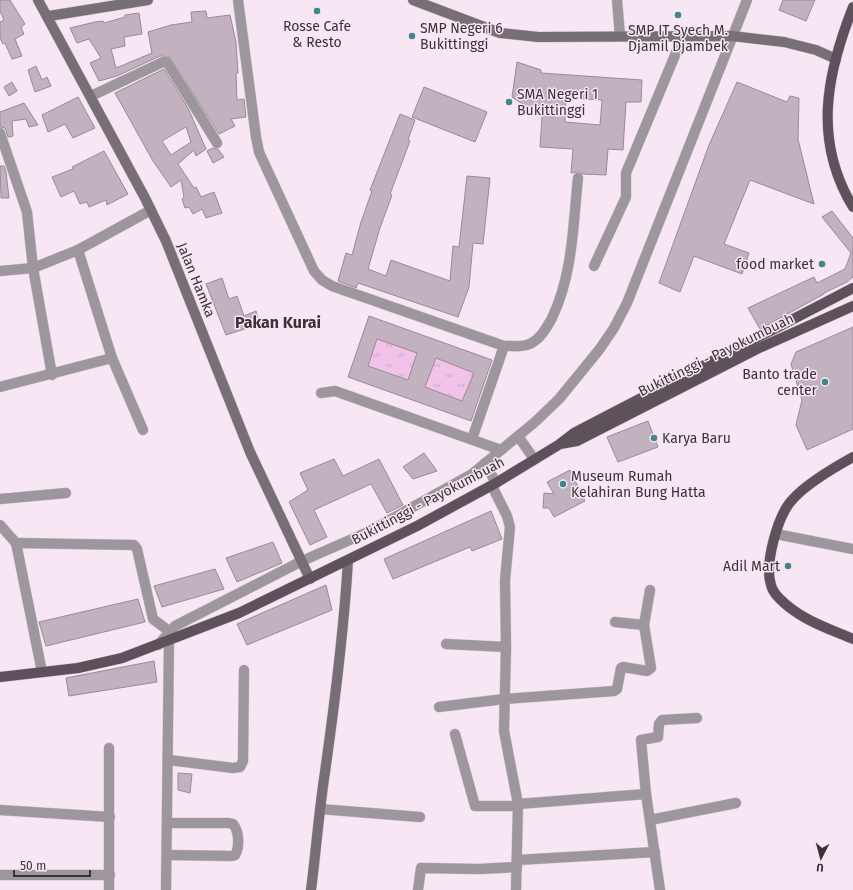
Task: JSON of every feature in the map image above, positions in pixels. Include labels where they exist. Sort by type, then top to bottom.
[{"type":"main road","points":[[853,7],[844,29],[836,59],[828,94],[826,112],[830,155],[841,185],[853,207]]},
{"type":"main road","points":[[560,444],[574,433],[853,288]]},
{"type":"main road","name":"Bukittinggi - Payokumbuah","points":[[0,677],[78,668],[122,658],[158,645],[169,636],[239,613],[417,526],[494,485],[560,444],[577,441],[757,349],[853,306]]},
{"type":"main road","points":[[853,457],[836,466],[793,499],[782,515],[769,566],[771,586],[778,597],[804,618],[853,639]]},
{"type":"street","name":"Jalan Hamka","points":[[38,0],[91,96],[166,241],[250,452],[310,579]]},
{"type":"street","points":[[48,16],[148,0]]},
{"type":"street","points":[[238,0],[257,144],[314,271],[322,280],[332,286],[504,346],[522,347],[537,340],[547,327],[557,308],[569,269],[578,178]]},
{"type":"street","points":[[413,0],[500,33],[538,37],[732,36],[784,42],[816,50],[836,59]]},
{"type":"street","points":[[617,0],[620,36]]},
{"type":"street","points":[[166,890],[169,760],[169,636],[175,626],[302,561],[368,532],[472,474],[518,436],[559,399],[599,350],[614,328],[627,303],[747,0]]},
{"type":"street","points":[[594,266],[626,198],[626,173],[683,36]]},
{"type":"street","points":[[91,96],[163,62],[167,62],[217,143]]},
{"type":"street","points":[[0,133],[27,212],[33,268],[52,375]]},
{"type":"street","points":[[0,271],[33,268],[78,250],[151,210]]},
{"type":"street","points":[[78,250],[112,358],[143,430]]},
{"type":"street","points":[[472,439],[504,346]]},
{"type":"street","points":[[0,388],[112,358]]},
{"type":"street","points":[[321,393],[335,391],[501,450]]},
{"type":"street","points":[[518,436],[534,459]]},
{"type":"street","points":[[485,463],[507,516],[510,527],[505,580],[506,646],[504,737],[518,805],[516,890]]},
{"type":"street","points":[[0,499],[66,493]]},
{"type":"street","points":[[0,525],[16,543],[42,672]]},
{"type":"street","points":[[776,534],[853,549]]},
{"type":"street","points":[[16,543],[134,545],[137,549],[153,619],[169,636]]},
{"type":"street","points":[[311,890],[320,809],[339,673],[348,560]]},
{"type":"street","points":[[439,707],[504,699],[614,691],[617,689],[621,668],[623,667],[647,671],[651,668],[644,625],[650,590]]},
{"type":"street","points":[[615,622],[644,625]]},
{"type":"street","points":[[446,644],[506,646]]},
{"type":"street","points":[[169,760],[233,768],[240,767],[244,761],[244,670]]},
{"type":"street","points":[[660,890],[646,794],[641,740],[658,737],[658,724],[662,720],[698,718]]},
{"type":"street","points":[[455,734],[475,806],[518,805],[646,794]]},
{"type":"street","points":[[109,748],[110,890]]},
{"type":"street","points":[[650,820],[736,802]]},
{"type":"street","points":[[320,809],[420,817]]},
{"type":"street","points":[[0,810],[110,817]]},
{"type":"street","points":[[167,855],[232,856],[236,855],[238,847],[237,832],[233,824],[168,824]]},
{"type":"street","points":[[418,890],[422,868],[479,869],[517,864],[655,852]]},
{"type":"street","points":[[0,875],[110,875]]},
{"type":"green space","points":[[377,339],[417,353],[408,380],[368,366]]},
{"type":"green space","points":[[436,358],[474,373],[462,401],[425,387]]},
{"type":"building","points":[[0,0],[10,0],[25,24],[21,27],[24,34],[15,39],[22,56],[12,59],[5,43],[3,44],[0,38],[0,22],[4,20],[0,11]]},
{"type":"building","points":[[783,0],[815,0],[806,21],[779,10]]},
{"type":"building","points":[[206,11],[207,18],[230,15],[236,42],[238,73],[236,73],[237,100],[244,99],[246,117],[231,119],[235,126],[219,134],[170,57],[160,56],[117,76],[99,81],[90,63],[101,58],[89,39],[77,43],[70,28],[95,22],[103,21],[104,23],[125,17],[125,15],[139,13],[142,34],[124,37],[125,46],[111,49],[116,68],[152,53],[148,32],[171,25],[192,22],[191,12]]},
{"type":"building","points":[[517,62],[541,70],[541,73],[642,80],[641,102],[626,102],[623,150],[608,149],[606,175],[583,174],[578,172],[571,173],[573,149],[540,147],[542,117],[512,97]],"holes":[[[566,98],[602,100],[600,125],[565,122]]]},
{"type":"building","points":[[36,66],[42,80],[47,77],[51,86],[35,92],[28,70]]},
{"type":"building","points":[[164,69],[188,108],[206,149],[196,156],[194,150],[178,164],[194,188],[196,187],[201,197],[214,192],[222,213],[206,218],[202,209],[193,214],[189,207],[185,208],[182,199],[184,197],[181,180],[171,187],[153,161],[115,93]],"holes":[[[186,127],[191,142],[171,155],[162,141]]]},
{"type":"building","points":[[12,82],[17,91],[9,96],[4,87]]},
{"type":"building","points":[[737,82],[787,102],[790,96],[799,98],[798,139],[814,204],[750,180],[724,244],[749,253],[742,274],[694,256],[680,292],[659,283],[709,145]]},
{"type":"building","points":[[424,87],[487,112],[475,142],[412,117]]},
{"type":"building","points":[[78,97],[95,128],[73,138],[65,124],[48,132],[42,115]]},
{"type":"building","points":[[24,103],[38,125],[29,127],[26,119],[12,121],[13,136],[8,137],[5,128],[0,127],[0,112]]},
{"type":"building","points":[[400,114],[415,120],[408,140],[410,141],[390,194],[392,195],[380,228],[368,269],[386,276],[391,260],[450,281],[453,246],[459,247],[467,176],[490,178],[483,244],[473,243],[469,287],[458,317],[358,283],[356,288],[338,281],[346,253],[352,255],[361,222],[372,191],[370,190]]},
{"type":"building","points":[[213,148],[218,149],[224,157],[213,163],[207,151]]},
{"type":"building","points":[[104,151],[128,194],[107,205],[106,200],[89,207],[87,202],[80,204],[74,191],[61,197],[52,177],[73,169],[72,167]]},
{"type":"building","points":[[0,166],[4,166],[6,172],[9,198],[1,198]]},
{"type":"building","points":[[832,211],[853,238],[853,277],[847,282],[824,293],[760,329],[748,308],[814,277],[817,283],[845,269],[851,253],[822,217]]},
{"type":"building","points":[[222,278],[229,299],[237,296],[244,316],[256,311],[260,324],[226,335],[206,284]]},
{"type":"building","points":[[369,316],[492,360],[471,421],[348,377]],"holes":[[[377,339],[417,353],[408,380],[368,366]],[[436,358],[474,373],[462,401],[425,387]]]},
{"type":"building","name":"Banto trade center","points":[[853,327],[853,429],[807,450],[796,425],[802,400],[791,364],[796,352]]},
{"type":"building","points":[[648,421],[658,447],[618,462],[607,437]]},
{"type":"building","points":[[424,453],[437,471],[413,479],[403,467]]},
{"type":"building","points":[[334,459],[343,476],[379,459],[403,505],[387,513],[371,484],[314,510],[327,537],[310,545],[289,502],[308,490],[300,473]]},
{"type":"building","points":[[570,470],[585,501],[554,517],[549,508],[543,508],[544,493],[554,494],[547,482]]},
{"type":"building","points":[[491,511],[502,539],[472,551],[470,547],[393,579],[384,559]]},
{"type":"building","points":[[273,542],[282,563],[237,582],[226,558]]},
{"type":"building","points":[[215,569],[224,589],[162,607],[154,586]]},
{"type":"building","points":[[326,585],[332,610],[247,645],[237,624]]},
{"type":"building","points":[[138,599],[145,622],[46,646],[39,622]]},
{"type":"building","points":[[154,661],[157,682],[69,696],[66,678]]},
{"type":"building","points":[[178,773],[192,774],[190,793],[178,790]]},
{"type":"place","name":"Rosse Cafe & Resto","points":[[317,11]]},
{"type":"place","name":"SMP IT Syech M. Djamil Djambek","points":[[678,15]]},
{"type":"place","name":"SMP Negeri 6 Bukittinggi","points":[[412,36]]},
{"type":"place","name":"SMA Negeri 1 Bukittinggi","points":[[509,102]]},
{"type":"place","name":"food market","points":[[822,264]]},
{"type":"place","name":"Banto trade center","points":[[825,382]]},
{"type":"place","name":"Karya Baru","points":[[654,438]]},
{"type":"place","name":"Museum Rumah Kelahiran Bung Hatta","points":[[563,484]]},
{"type":"place","name":"Adil Mart","points":[[788,566]]},
{"type":"district","name":"Pakan Kurai","points":[[278,322]]}]
